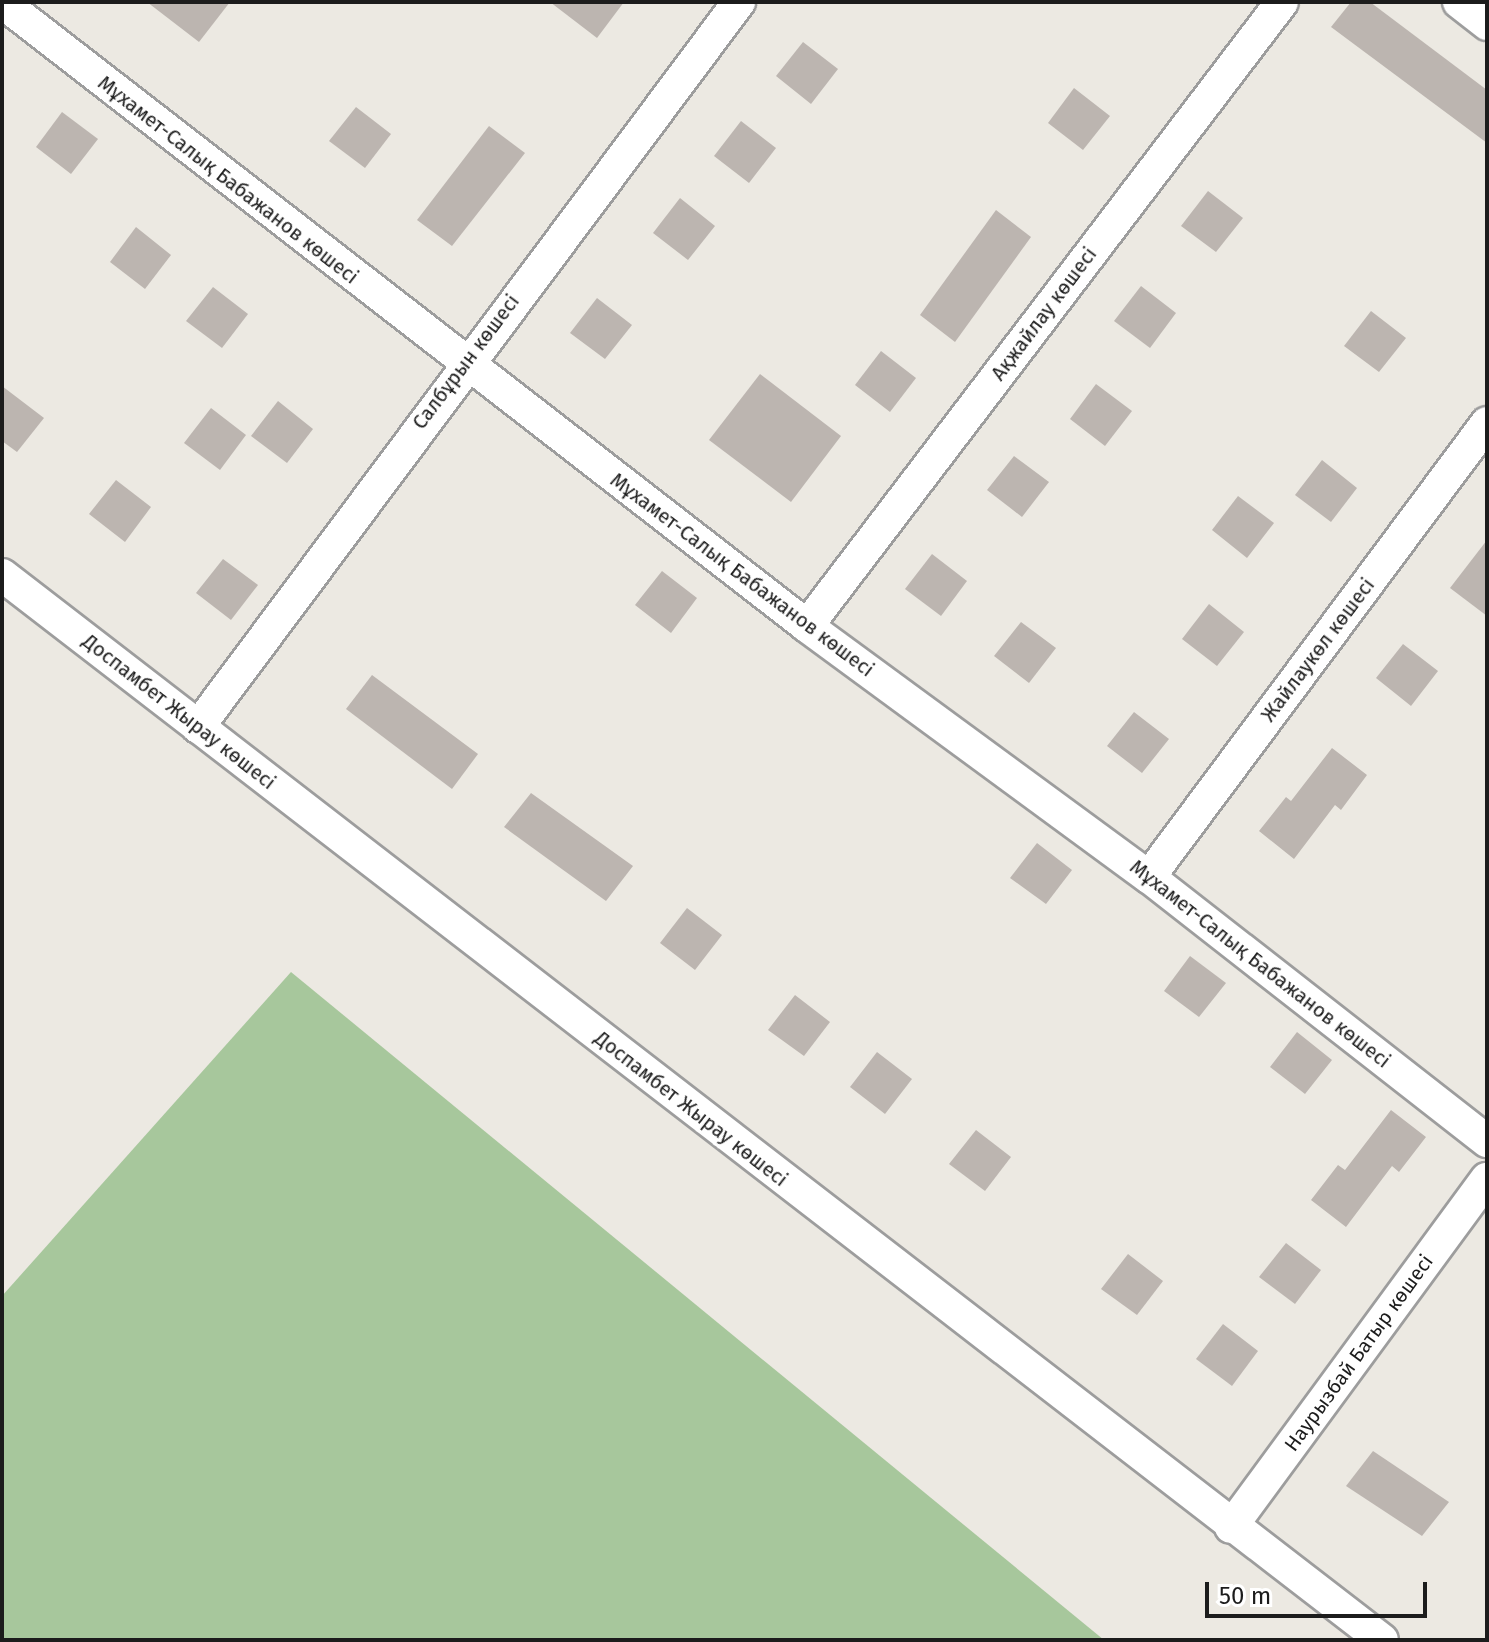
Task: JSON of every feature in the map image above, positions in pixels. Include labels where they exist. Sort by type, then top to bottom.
[{"type":"street","name":"Мұхамет-Салық Бабажанов көшесі","points":[[2,2],[464,363],[807,626],[1149,877],[1487,1141]]},
{"type":"street","name":"Ақжайлау көшесі","points":[[807,626],[1282,2]]},
{"type":"street","points":[[1459,2],[1487,24]]},
{"type":"street","name":"Салбұрын көшесі","points":[[198,727],[464,363],[733,4]]},
{"type":"street","name":"Жайлаукөл көшесі","points":[[1149,877],[1487,423]]},
{"type":"street","name":"Доспамбет Жырау көшесі","points":[[2,575],[1231,1527],[1382,1640]]},
{"type":"street","name":"Наурызбай Батыр көшесі","points":[[1231,1527],[1487,1179]]},
{"type":"green space","points":[[291,972],[1104,1640],[2,1640],[2,1296]]},
{"type":"building","points":[[147,2],[230,2],[199,42]]},
{"type":"building","points":[[550,2],[624,2],[597,38]]},
{"type":"building","points":[[1351,2],[1370,2],[1487,90],[1487,143],[1331,27]]},
{"type":"building","points":[[803,42],[838,69],[811,104],[776,76]]},
{"type":"building","points":[[1074,88],[1110,116],[1083,150],[1048,123]]},
{"type":"building","points":[[356,107],[391,134],[365,168],[329,141]]},
{"type":"building","points":[[62,112],[98,139],[71,174],[36,147]]},
{"type":"building","points":[[741,121],[776,148],[749,183],[714,156]]},
{"type":"building","points":[[489,126],[525,153],[452,246],[417,220]]},
{"type":"building","points":[[1208,191],[1243,218],[1216,252],[1181,226]]},
{"type":"building","points":[[680,198],[715,226],[688,260],[653,233]]},
{"type":"building","points":[[996,210],[1031,237],[955,342],[920,315]]},
{"type":"building","points":[[136,227],[171,255],[145,289],[110,262]]},
{"type":"building","points":[[1141,286],[1176,313],[1150,348],[1114,321]]},
{"type":"building","points":[[213,287],[248,314],[222,348],[186,321]]},
{"type":"building","points":[[597,298],[632,325],[605,359],[570,333]]},
{"type":"building","points":[[1371,311],[1406,338],[1379,372],[1344,346]]},
{"type":"building","points":[[881,351],[916,378],[890,412],[855,385]]},
{"type":"building","points":[[760,374],[841,436],[791,502],[709,440]]},
{"type":"building","points":[[1096,384],[1132,411],[1105,446],[1070,419]]},
{"type":"building","points":[[2,386],[44,418],[17,452],[2,441]]},
{"type":"building","points":[[278,401],[313,429],[287,463],[251,436]]},
{"type":"building","points":[[211,408],[246,435],[220,470],[184,443]]},
{"type":"building","points":[[1014,456],[1049,482],[1022,517],[987,490]]},
{"type":"building","points":[[1322,460],[1357,488],[1331,522],[1295,495]]},
{"type":"building","points":[[116,480],[151,507],[125,542],[89,514]]},
{"type":"building","points":[[1238,496],[1274,523],[1247,558],[1212,530]]},
{"type":"building","points":[[1487,540],[1487,616],[1450,588]]},
{"type":"building","points":[[932,554],[967,581],[941,616],[905,589]]},
{"type":"building","points":[[223,559],[258,585],[231,620],[196,593]]},
{"type":"building","points":[[662,571],[697,598],[671,633],[635,605]]},
{"type":"building","points":[[1209,604],[1244,632],[1217,666],[1182,639]]},
{"type":"building","points":[[1021,622],[1056,648],[1029,683],[994,656]]},
{"type":"building","points":[[1403,644],[1438,671],[1411,706],[1376,678]]},
{"type":"building","points":[[372,675],[478,754],[452,789],[346,709]]},
{"type":"building","points":[[1134,712],[1169,739],[1142,773],[1107,746]]},
{"type":"building","points":[[1332,748],[1367,775],[1341,810],[1335,805],[1294,859],[1259,831],[1286,797],[1291,801]]},
{"type":"building","points":[[531,793],[633,866],[606,901],[504,827]]},
{"type":"building","points":[[1037,843],[1072,870],[1046,904],[1010,878]]},
{"type":"building","points":[[687,908],[722,935],[695,970],[660,943]]},
{"type":"building","points":[[1190,956],[1226,983],[1199,1017],[1164,991]]},
{"type":"building","points":[[795,995],[830,1022],[804,1056],[768,1030]]},
{"type":"building","points":[[1297,1032],[1332,1060],[1305,1094],[1270,1067]]},
{"type":"building","points":[[877,1052],[912,1079],[885,1114],[850,1087]]},
{"type":"building","points":[[1391,1110],[1426,1137],[1399,1172],[1392,1166],[1346,1227],[1311,1200],[1338,1165],[1345,1170]]},
{"type":"building","points":[[976,1130],[1011,1157],[985,1191],[949,1164]]},
{"type":"building","points":[[1286,1243],[1321,1270],[1295,1304],[1259,1277]]},
{"type":"building","points":[[1128,1254],[1163,1281],[1137,1315],[1101,1289]]},
{"type":"building","points":[[1223,1324],[1258,1351],[1232,1386],[1196,1359]]},
{"type":"building","points":[[1373,1451],[1449,1502],[1422,1536],[1346,1486]]}]
